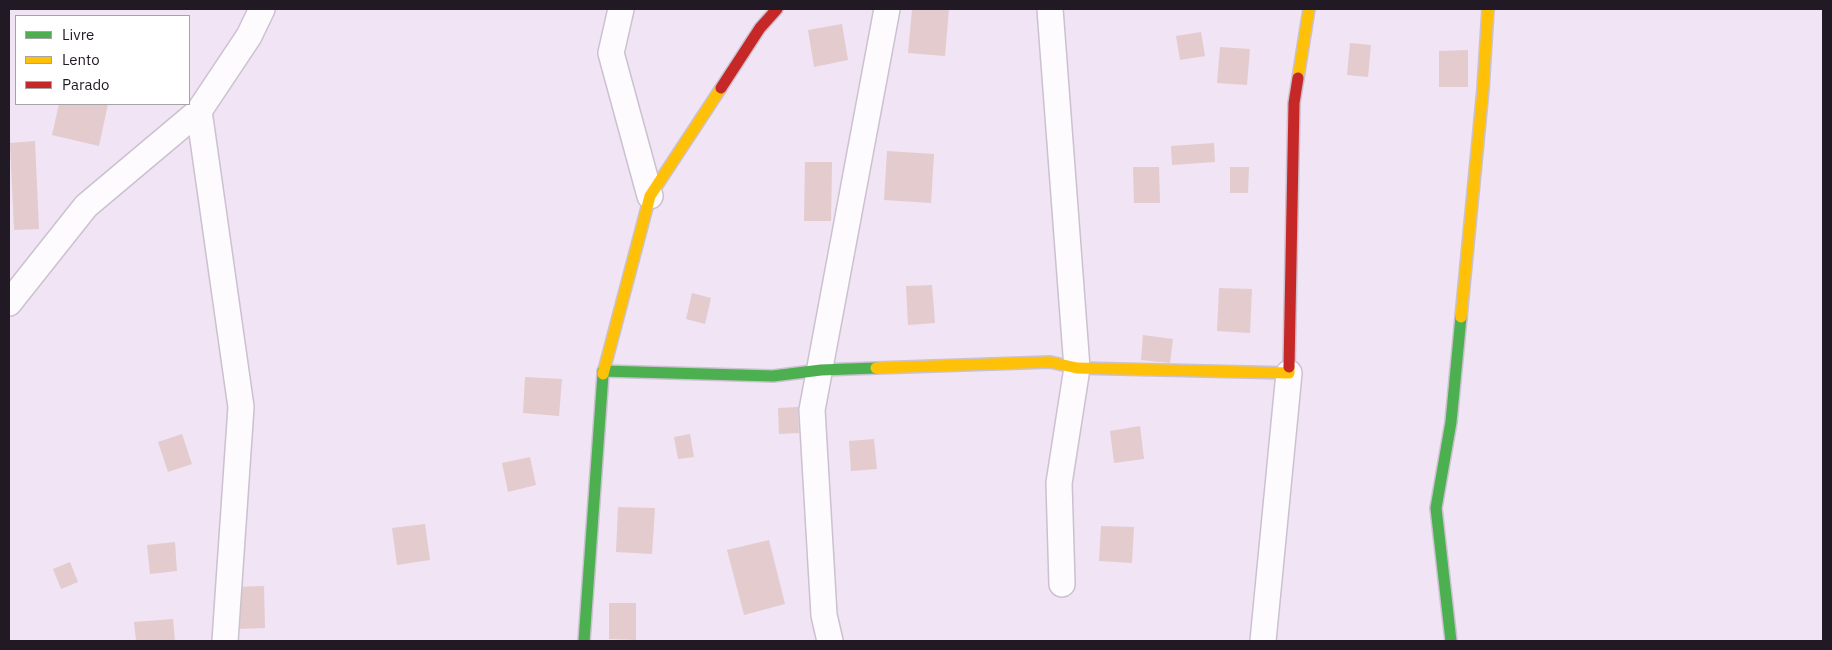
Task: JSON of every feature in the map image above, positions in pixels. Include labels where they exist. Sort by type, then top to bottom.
[{"type":"street","points":[[9,303],[86,206],[199,111],[250,36],[262,9]]},
{"type":"street","points":[[621,9],[611,53],[650,196]]},
{"type":"street","points":[[584,641],[603,371],[650,196],[760,28],[777,9]]},
{"type":"street","points":[[830,641],[824,615],[812,410],[821,370],[886,9]]},
{"type":"street","points":[[1050,9],[1077,368],[1059,483],[1062,584]]},
{"type":"street","points":[[1263,641],[1289,373],[1294,103],[1309,9]]},
{"type":"street","points":[[1451,641],[1436,508],[1451,422],[1483,89],[1488,9]]},
{"type":"street","points":[[199,111],[242,407],[225,641]]},
{"type":"street","points":[[603,371],[773,376],[821,370],[1050,362],[1077,368],[1289,373]]},
{"type":"building","points":[[912,9],[949,9],[945,56],[908,53]]},
{"type":"building","points":[[842,24],[848,60],[814,67],[808,30]]},
{"type":"building","points":[[1201,32],[1205,56],[1180,60],[1176,36]]},
{"type":"building","points":[[1350,43],[1371,45],[1368,77],[1347,75]]},
{"type":"building","points":[[1220,47],[1250,49],[1247,85],[1217,83]]},
{"type":"building","points":[[1468,50],[1468,87],[1439,87],[1439,51]]},
{"type":"building","points":[[59,105],[108,105],[99,146],[52,135]]},
{"type":"building","points":[[35,141],[39,229],[14,230],[10,143]]},
{"type":"building","points":[[1214,143],[1215,162],[1172,165],[1171,146]]},
{"type":"building","points":[[887,151],[934,154],[931,203],[884,200]]},
{"type":"building","points":[[805,162],[832,162],[831,221],[804,221]]},
{"type":"building","points":[[1133,167],[1159,167],[1160,203],[1134,203]]},
{"type":"building","points":[[1230,167],[1249,167],[1248,193],[1230,193]]},
{"type":"building","points":[[932,285],[935,323],[908,325],[906,286]]},
{"type":"building","points":[[1219,288],[1252,289],[1250,333],[1217,331]]},
{"type":"building","points":[[692,293],[711,298],[705,324],[686,319]]},
{"type":"building","points":[[1143,335],[1173,339],[1170,363],[1141,360]]},
{"type":"building","points":[[525,377],[562,379],[559,416],[523,413]]},
{"type":"building","points":[[798,407],[799,433],[779,434],[778,408]]},
{"type":"building","points":[[1140,426],[1144,459],[1114,463],[1110,431]]},
{"type":"building","points":[[182,434],[192,464],[168,472],[158,442]]},
{"type":"building","points":[[690,434],[694,457],[678,459],[674,437]]},
{"type":"building","points":[[874,439],[877,469],[851,471],[849,441]]},
{"type":"building","points":[[530,457],[536,485],[508,492],[502,463]]},
{"type":"building","points":[[618,507],[655,508],[652,554],[616,552]]},
{"type":"building","points":[[425,524],[430,560],[397,565],[392,528]]},
{"type":"building","points":[[1101,526],[1134,527],[1132,563],[1099,561]]},
{"type":"building","points":[[769,540],[785,604],[744,615],[727,550]]},
{"type":"building","points":[[175,542],[177,571],[150,574],[147,545]]},
{"type":"building","points":[[70,562],[78,582],[61,589],[53,569]]},
{"type":"building","points":[[264,586],[265,628],[236,629],[235,587]]},
{"type":"building","points":[[609,603],[636,603],[636,640],[609,639]]},
{"type":"building","points":[[173,619],[175,641],[136,641],[134,622]]},
{"type":"traffic: fast","points":[[1451,641],[1436,508],[1451,422],[1461,317]]},
{"type":"traffic: fast","points":[[603,371],[773,376],[821,370],[876,368]]},
{"type":"traffic: fast","points":[[584,641],[603,374]]},
{"type":"traffic: slow","points":[[1298,78],[1309,9]]},
{"type":"traffic: slow","points":[[1461,317],[1483,89],[1488,9]]},
{"type":"traffic: slow","points":[[603,374],[650,196],[721,88]]},
{"type":"traffic: slow","points":[[876,368],[1050,362],[1077,368],[1289,373],[1289,367]]},
{"type":"traffic: jam","points":[[721,88],[760,28],[777,9]]},
{"type":"traffic: jam","points":[[1289,367],[1294,103],[1298,78]]}]
